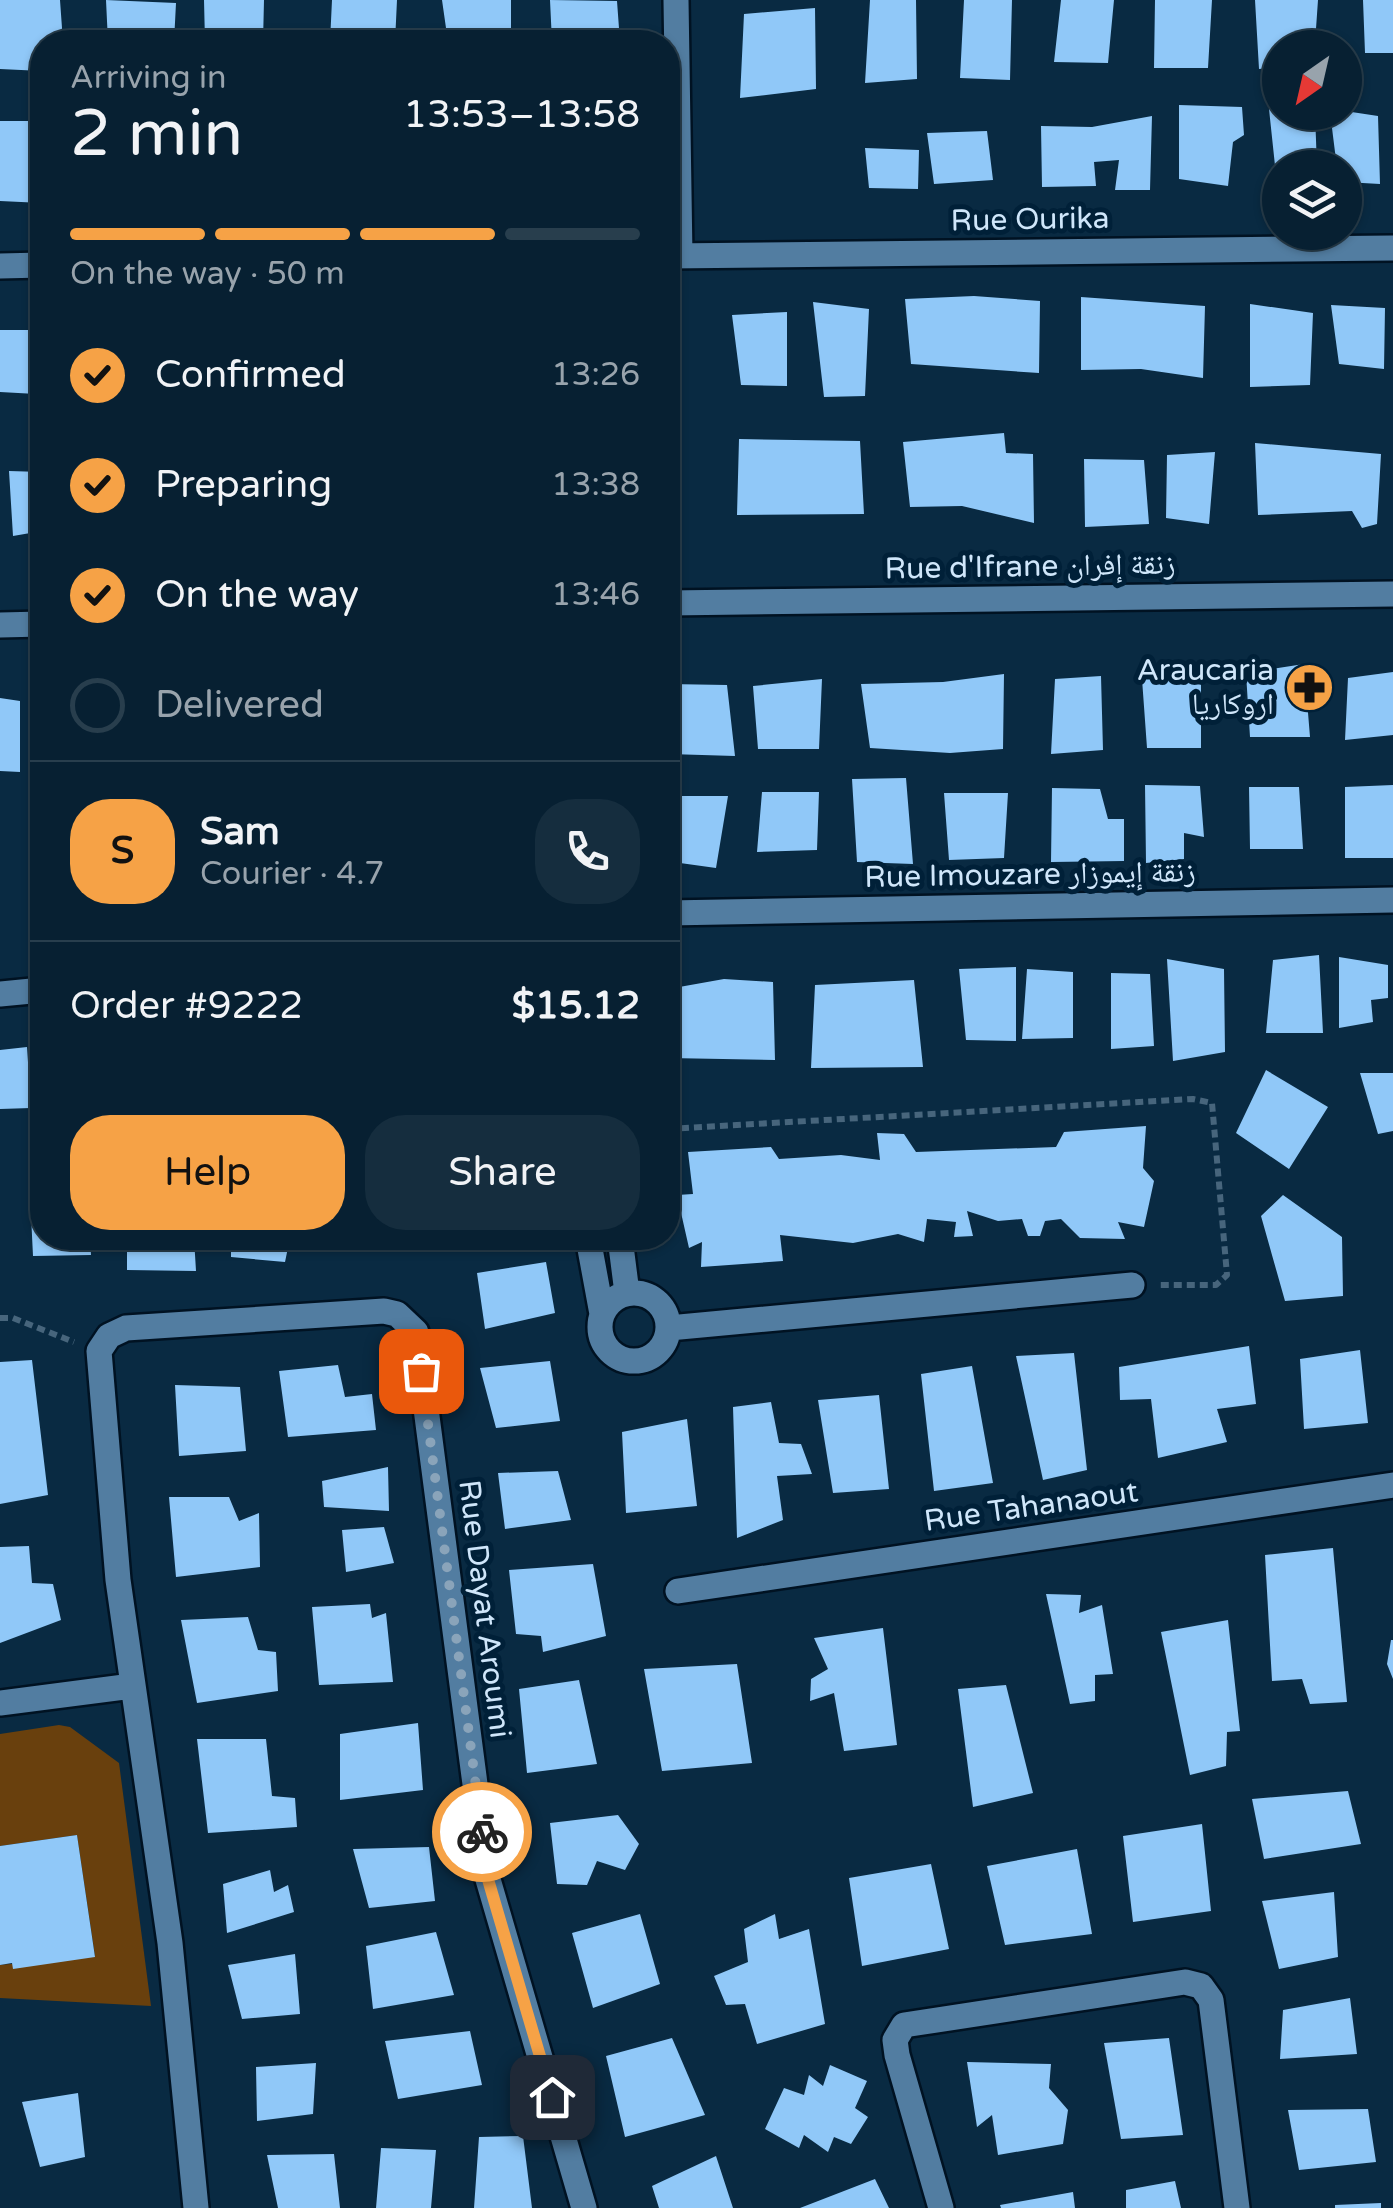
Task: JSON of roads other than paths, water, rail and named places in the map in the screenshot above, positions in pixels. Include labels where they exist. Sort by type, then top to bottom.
[{"type":"street","points":[[676,0],[676,30]]},
{"type":"street","name":"Rue Ourika","points":[[680,256],[1393,248]]},
{"type":"street","points":[[0,266],[30,265]]},
{"type":"street","name":"Rue d'Ifrane زنقة إفران","points":[[680,603],[1393,594]]},
{"type":"street","points":[[0,625],[30,624]]},
{"type":"street","name":"Rue Imouzare زنقة إيموزار","points":[[680,912],[1393,900]]},
{"type":"street","points":[[0,994],[30,991]]},
{"type":"street","points":[[590,1250],[602,1314],[599,1329],[603,1344],[613,1356],[642,1362],[666,1343],[666,1313],[656,1300],[626,1293],[612,1300],[602,1314]]},
{"type":"street","points":[[621,1250],[626,1293]]},
{"type":"street","points":[[669,1328],[1132,1285]]},
{"type":"street","name":"Rue Dayat Aroumi","points":[[132,1686],[99,1351],[109,1336],[126,1328],[384,1310],[397,1314],[416,1332],[487,1876],[584,2208]]},
{"type":"street","name":"Rue Tahanaout","points":[[678,1591],[1393,1484]]},
{"type":"street","points":[[0,1703],[132,1686],[170,1942],[196,2208]]},
{"type":"street","points":[[941,2208],[895,2040],[912,2021],[1186,1982],[1201,1986],[1212,2000],[1237,2208]]},
{"type":"place","name":"Araucaria اروكاريا","points":[[1309,687]]}]
